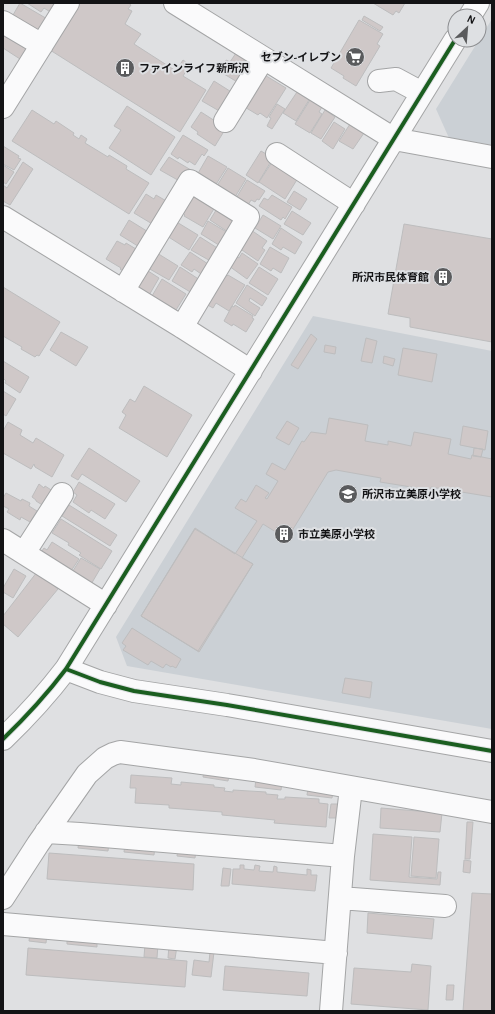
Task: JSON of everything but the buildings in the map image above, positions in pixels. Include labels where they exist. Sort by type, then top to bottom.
[{"type":"street","points":[[3,107],[68,3]]},
{"type":"street","points":[[175,3],[394,139],[492,157]]},
{"type":"street","points":[[3,22],[42,45]]},
{"type":"street","points":[[3,739],[37,705],[66,669],[450,48]]},
{"type":"street","points":[[225,121],[263,59]]},
{"type":"street","points":[[379,81],[396,79],[422,93]]},
{"type":"street","points":[[277,154],[354,204]]},
{"type":"street","points":[[123,291],[190,181],[248,217],[182,327]]},
{"type":"street","points":[[3,217],[182,327],[250,371]]},
{"type":"street","points":[[24,553],[62,494]]},
{"type":"street","points":[[3,540],[106,605]]},
{"type":"street","points":[[66,669],[100,682],[134,690],[492,751]]},
{"type":"street","points":[[3,898],[46,832],[87,774],[105,758],[120,752],[254,770],[492,812]]},
{"type":"street","points":[[331,1011],[343,856],[351,788]]},
{"type":"street","points":[[46,832],[88,834],[343,856]]},
{"type":"street","points":[[340,898],[445,906]]},
{"type":"street","points":[[3,924],[336,953]]},
{"type":"shaded area","points":[[492,19],[492,145],[449,138],[436,109],[474,48],[487,48],[487,27]]},
{"type":"shaded area","name":"所沢市立美原小学校","points":[[313,316],[492,351],[492,729],[127,666],[116,637]]},
{"type":"cycle path","points":[[3,739],[36,705],[66,669],[450,48]]},
{"type":"cycle path","points":[[66,669],[100,682],[134,691],[227,705],[492,751]]},
{"type":"place","name":"セブン-イレブン","points":[[355,57]]},
{"type":"place","name":"ファインライフ新所沢","points":[[125,68]]},
{"type":"place","name":"所沢市民体育館","points":[[443,277]]},
{"type":"place","name":"所沢市立美原小学校","points":[[348,494]]},
{"type":"place","name":"市立美原小学校","points":[[284,534]]}]
